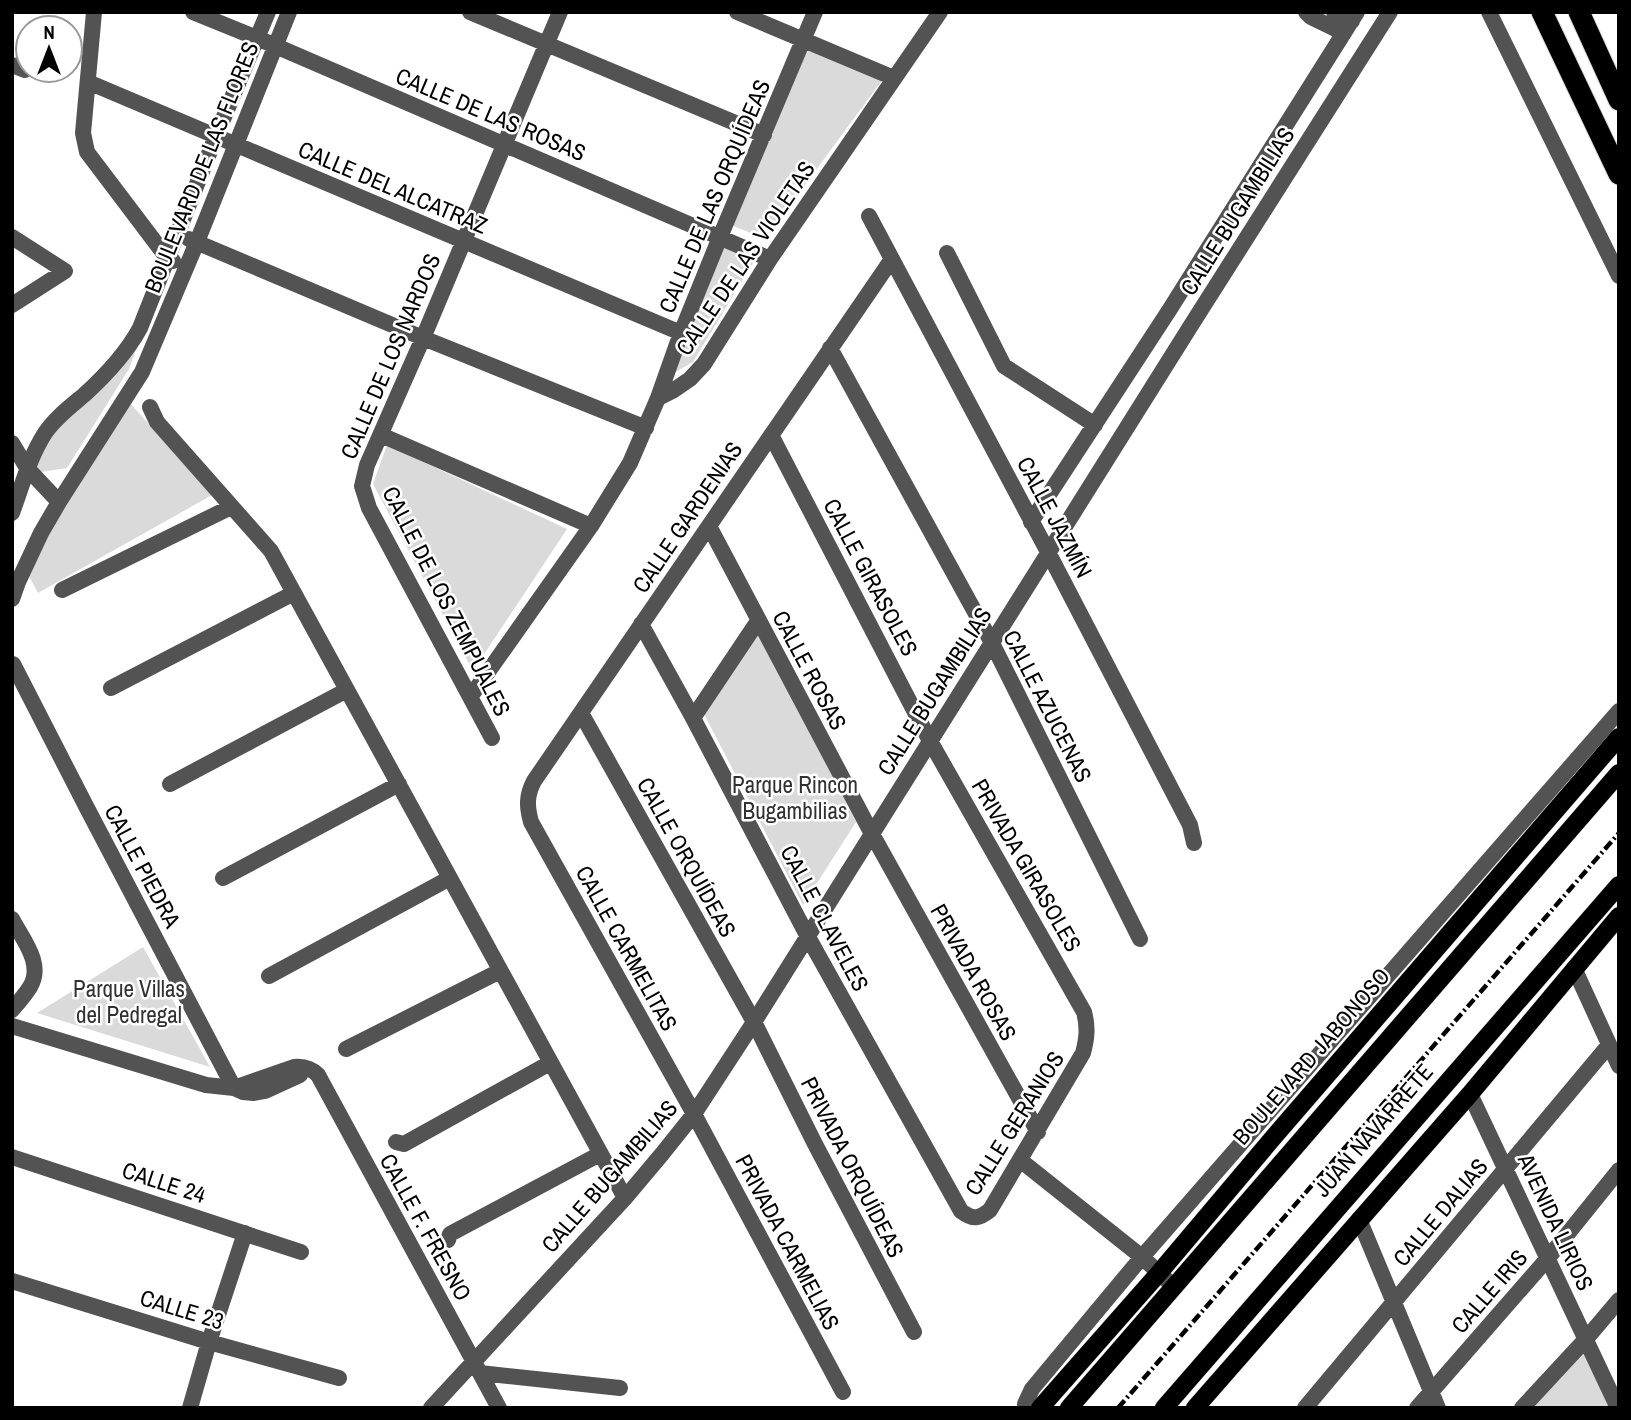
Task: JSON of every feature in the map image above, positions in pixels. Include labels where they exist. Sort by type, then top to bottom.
[{"type":"highway","points":[[1542,12],[1619,174]]},
{"type":"highway","points":[[1579,12],[1619,100]]},
{"type":"main road","name":"BOULEVARD JABONOSO","points":[[1028,1407],[1067,1378],[1619,737]]},
{"type":"main road","name":"BOULEVARD JABONOSO","points":[[1069,1408],[1619,773]]},
{"type":"main road","name":"JUAN NAVARRETE","points":[[1164,1408],[1619,885]]},
{"type":"main road","points":[[1195,1408],[1470,1094],[1619,916]]},
{"type":"street","points":[[94,12],[83,133],[87,152],[168,259],[186,266]]},
{"type":"street","name":"CALLE DE LAS ROSAS","points":[[193,12],[770,259]]},
{"type":"street","name":"BOULEVARD DE LAS FLORES","points":[[12,513],[20,470],[46,432],[111,369],[140,328],[268,12]]},
{"type":"street","name":"BOULEVARD DE LAS FLORES","points":[[12,599],[28,559],[59,502],[142,372],[289,12]]},
{"type":"street","points":[[470,12],[764,135]]},
{"type":"street","name":"CALLE DE LOS NARDOS","points":[[362,485],[367,465],[560,12]]},
{"type":"street","points":[[737,12],[894,78]]},
{"type":"street","name":"CALLE DE LAS ORQUÍDEAS","points":[[658,398],[720,237],[815,12]]},
{"type":"street","name":"CALLE DE LAS VIOLETAS","points":[[658,398],[690,379],[704,364],[770,259],[940,12]]},
{"type":"street","points":[[1306,12],[1311,17],[1351,22]]},
{"type":"street","points":[[1334,12],[1351,22]]},
{"type":"street","name":"CALLE BUGAMBILIAS","points":[[431,1408],[477,1367],[625,1198],[694,1114],[1390,12]]},
{"type":"street","points":[[1489,12],[1619,276]]},
{"type":"street","name":"CALLE BUGAMBILIAS","points":[[1031,522],[1170,309],[1351,22]]},
{"type":"street","name":"CALLE DEL ALCATRAZ","points":[[88,82],[681,334]]},
{"type":"street","name":"CALLE JAZMÍN","points":[[869,215],[1190,825],[1194,843]]},
{"type":"street","points":[[177,234],[646,428]]},
{"type":"street","points":[[12,237],[65,271],[12,305]]},
{"type":"street","points":[[947,253],[1004,366],[1095,425]]},
{"type":"street","name":"CALLE GARDENIAS","points":[[527,802],[534,781],[892,259]]},
{"type":"street","points":[[1170,309],[1190,327]]},
{"type":"street","name":"CALLE AZUCENAS","points":[[830,348],[992,643],[1140,939]]},
{"type":"street","points":[[471,696],[591,526],[630,463],[658,398]]},
{"type":"street","points":[[150,407],[157,422],[271,551],[625,1198]]},
{"type":"street","points":[[381,435],[591,526]]},
{"type":"street","name":"CALLE GIRASOLES","points":[[771,435],[930,741]]},
{"type":"street","points":[[12,443],[20,470],[59,502]]},
{"type":"street","name":"CALLE DE LOS ZEMPUALES","points":[[362,485],[369,508],[492,738]]},
{"type":"street","points":[[62,590],[231,507]]},
{"type":"street","name":"CALLE ROSAS","points":[[709,526],[872,834]]},
{"type":"street","points":[[111,688],[294,593]]},
{"type":"street","points":[[693,718],[758,621]]},
{"type":"street","name":"CALLE CLAVELES","points":[[641,624],[807,937],[961,1211],[975,1218],[982,1216]]},
{"type":"street","name":"CALLE PIEDRA","points":[[13,664],[234,1088]]},
{"type":"street","points":[[170,784],[347,690]]},
{"type":"street","points":[[1028,1407],[1032,1389],[1142,1257],[1619,710]]},
{"type":"street","name":"CALLE ORQUÍDEAS","points":[[581,713],[754,1022]]},
{"type":"street","name":"PRIVADA GIRASOLES","points":[[930,741],[1084,1012]]},
{"type":"street","points":[[223,878],[399,785]]},
{"type":"street","name":"CALLE CARMELITAS","points":[[527,802],[531,822],[694,1114]]},
{"type":"street","name":"PRIVADA ROSAS","points":[[872,834],[1038,1132]]},
{"type":"street","points":[[269,976],[450,878]]},
{"type":"street","points":[[12,919],[34,960],[36,972],[31,985],[12,1010]]},
{"type":"street","points":[[1574,968],[1619,1066]]},
{"type":"street","points":[[346,1049],[500,971]]},
{"type":"street","name":"CALLE GERANIOS","points":[[982,1216],[990,1210],[1083,1053],[1087,1039],[1084,1012]]},
{"type":"street","name":"PRIVADA ORQUÍDEAS","points":[[754,1022],[914,1332]]},
{"type":"street","points":[[12,1026],[206,1085],[234,1088]]},
{"type":"street","points":[[1334,1037],[1349,1051]]},
{"type":"street","name":"CALLE DALIAS","points":[[1305,1408],[1609,1045]]},
{"type":"street","points":[[396,1142],[404,1144],[550,1063]]},
{"type":"street","name":"CALLE F. FRESNO","points":[[234,1088],[294,1067],[311,1070],[320,1079],[499,1408]]},
{"type":"street","name":"AVENIDA LIRIOS","points":[[1470,1094],[1618,1408]]},
{"type":"street","name":"PRIVADA CARMELIAS","points":[[694,1114],[843,1392]]},
{"type":"street","name":"CALLE 24","points":[[12,1157],[301,1252]]},
{"type":"street","points":[[448,1240],[450,1234],[604,1160]]},
{"type":"street","points":[[1020,1160],[1142,1257],[1174,1287]]},
{"type":"street","name":"CALLE IRIS","points":[[1418,1408],[1434,1400],[1619,1170]]},
{"type":"street","points":[[1186,1207],[1202,1222]]},
{"type":"street","points":[[1359,1219],[1434,1400]]},
{"type":"street","points":[[190,1408],[245,1233]]},
{"type":"street","name":"CALLE 23","points":[[12,1281],[209,1342],[339,1378]]},
{"type":"street","points":[[1522,1408],[1619,1300]]},
{"type":"street","points":[[1052,1364],[1067,1378]]},
{"type":"street","points":[[477,1367],[620,1388]]},
{"type":"green space","points":[[806,49],[883,79],[765,239],[731,225]]},
{"type":"green space","points":[[723,242],[756,258],[693,362],[672,374]]},
{"type":"green space","points":[[138,345],[129,369],[67,468],[41,472],[33,465],[48,435]]},
{"type":"green space","points":[[129,402],[212,495],[38,593],[27,572],[72,486]]},
{"type":"green space","points":[[387,445],[567,529],[473,671],[373,484]]},
{"type":"green space","name":"Parque Rincon Bugambilias","points":[[759,634],[856,822],[803,905],[704,714]]},
{"type":"green space","name":"Parque Villas del Pedregal","points":[[143,947],[210,1067],[37,1013]]},
{"type":"green space","points":[[1584,1348],[1612,1408],[1528,1408]]},
{"type":"railway","points":[[1118,1408],[1619,833]]}]
